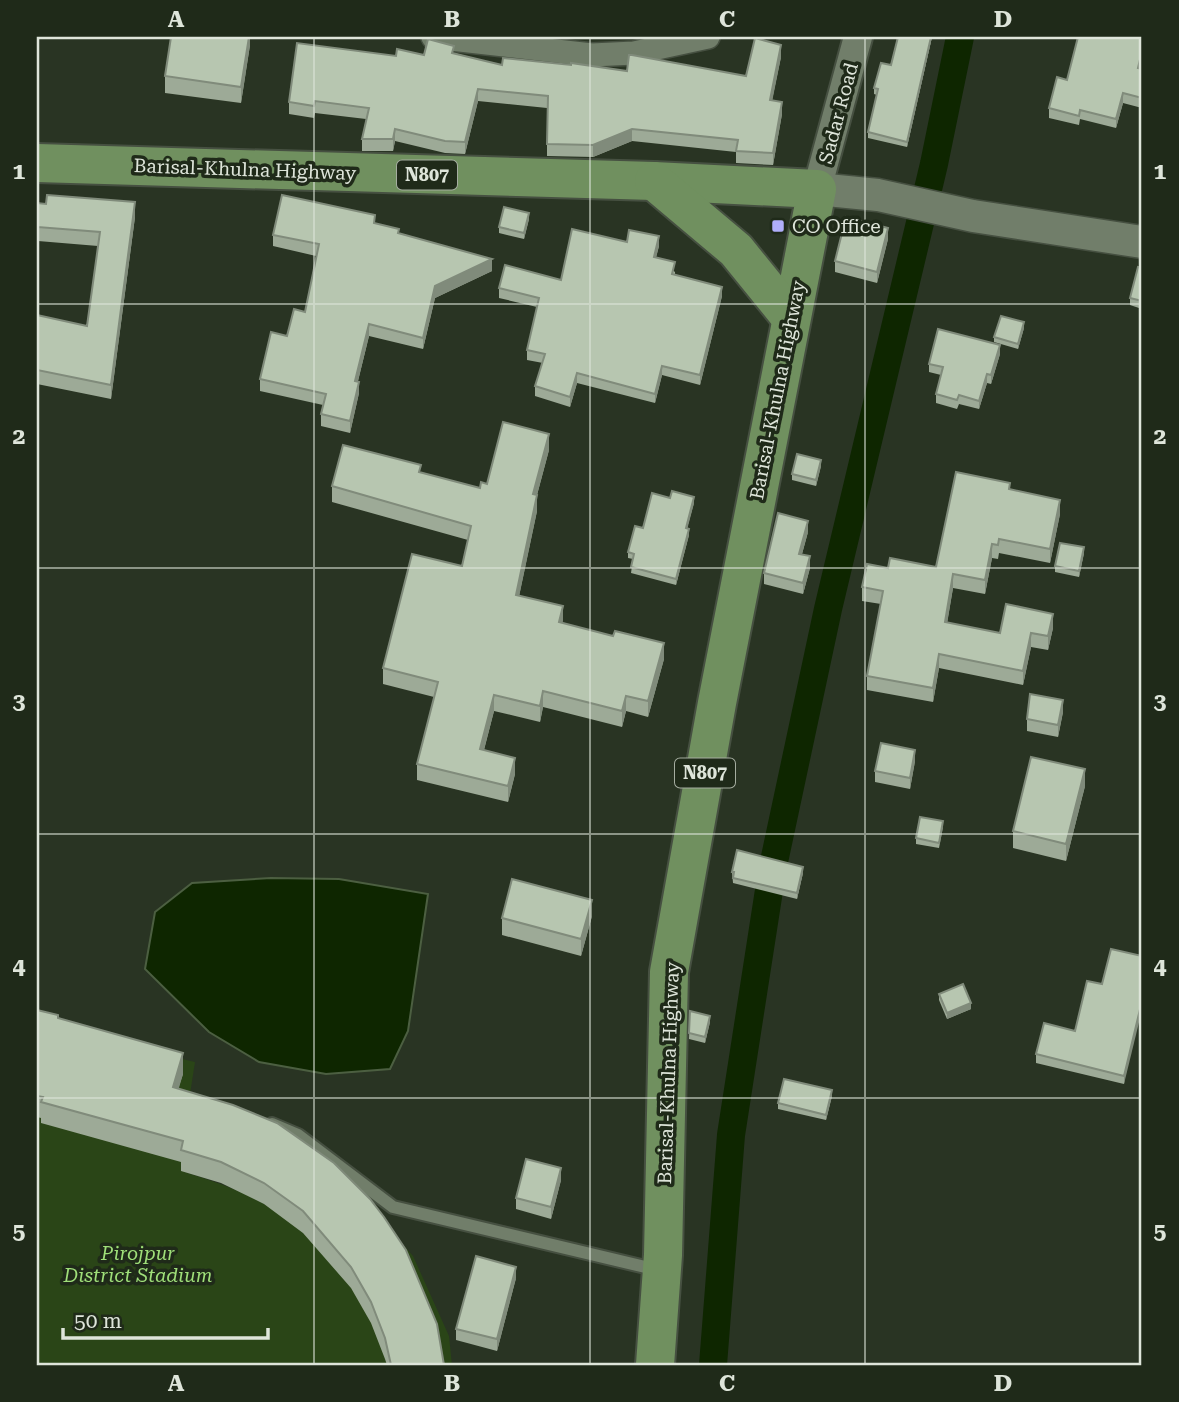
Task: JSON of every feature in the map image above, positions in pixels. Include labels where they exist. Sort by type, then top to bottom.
[{"type":"highway","name":"Barisal-Khulna Highway","points":[[37,163],[654,181],[817,189],[717,703],[669,972],[662,1271],[656,1365]]},
{"type":"highway","points":[[654,181],[736,250],[790,318]]},
{"type":"main road","points":[[817,189],[878,195],[973,216],[1142,242]]},
{"type":"street","points":[[433,37],[592,55],[634,52],[708,37]]},
{"type":"street","name":"Sadar Road","points":[[817,189],[858,37]]},
{"type":"lane","points":[[262,1121],[298,1135],[393,1207],[662,1271]]},
{"type":"green space","name":"Pirojpur District Stadium","points":[[37,1025],[195,1062],[188,1107],[354,1189],[413,1256],[449,1336],[452,1365],[441,1365],[370,1220],[181,1171],[256,1199],[306,1235],[342,1274],[357,1295],[380,1341],[387,1365],[37,1365]]},
{"type":"shaded area","points":[[271,878],[339,879],[428,894],[408,1031],[390,1069],[326,1074],[259,1062],[209,1032],[145,969],[155,912],[192,883]]},
{"type":"building","points":[[171,37],[249,37],[241,87],[165,76]]},
{"type":"building","points":[[898,37],[931,37],[907,142],[868,132],[878,89],[874,88],[881,63],[891,65]]},
{"type":"building","points":[[1078,37],[1142,37],[1138,68],[1142,69],[1142,98],[1123,93],[1116,119],[1080,110],[1079,116],[1049,108],[1057,77],[1067,80]]},
{"type":"building","points":[[755,38],[781,45],[770,100],[782,102],[773,153],[736,151],[738,140],[632,129],[593,145],[547,144],[548,96],[478,89],[465,142],[445,141],[395,129],[393,139],[362,139],[369,108],[315,101],[314,106],[289,102],[297,43],[396,56],[397,49],[424,55],[428,39],[454,46],[452,53],[502,65],[503,58],[571,63],[627,71],[629,55],[632,55],[746,76]]},
{"type":"building","points":[[47,195],[135,202],[111,385],[37,370],[37,315],[87,326],[100,232],[38,227],[37,232],[37,203],[46,204]]},
{"type":"building","points":[[282,195],[375,215],[374,223],[399,229],[398,233],[492,259],[435,286],[423,338],[369,324],[355,381],[359,382],[350,421],[321,414],[326,394],[260,379],[271,332],[287,336],[294,309],[305,312],[319,244],[273,235]]},
{"type":"building","points":[[504,207],[529,213],[524,233],[499,227]]},
{"type":"building","points":[[846,217],[888,228],[877,272],[835,261]]},
{"type":"building","points":[[572,229],[627,242],[629,230],[659,236],[654,257],[675,262],[672,274],[722,287],[700,375],[662,366],[655,394],[577,373],[570,397],[535,386],[545,354],[527,350],[539,298],[499,288],[505,265],[561,280]]},
{"type":"building","points":[[1138,267],[1142,268],[1142,301],[1130,298]]},
{"type":"building","points":[[1001,316],[1024,322],[1018,344],[994,337]]},
{"type":"building","points":[[938,329],[1000,345],[991,375],[987,374],[979,401],[959,395],[957,400],[936,394],[943,367],[929,364]]},
{"type":"building","points":[[503,422],[549,434],[533,494],[537,495],[516,595],[563,606],[559,622],[613,636],[615,631],[664,643],[648,701],[626,696],[622,711],[543,691],[540,706],[494,695],[480,749],[515,758],[508,786],[417,764],[438,682],[383,668],[412,554],[462,566],[471,526],[332,486],[343,445],[421,465],[419,472],[480,488],[481,482],[487,484]]},
{"type":"building","points":[[797,454],[821,460],[816,480],[792,474]]},
{"type":"building","points":[[956,472],[1010,483],[1009,489],[1060,500],[1050,549],[999,539],[998,545],[992,544],[985,580],[953,574],[945,622],[1000,633],[1006,604],[1053,614],[1048,636],[1031,633],[1023,671],[939,654],[933,688],[867,676],[883,591],[862,587],[867,564],[888,568],[890,558],[936,567]]},
{"type":"building","points":[[672,491],[694,497],[676,579],[631,567],[634,554],[628,552],[635,526],[643,528],[652,493],[670,498]]},
{"type":"building","points":[[778,513],[808,521],[799,554],[810,556],[803,583],[764,573]]},
{"type":"building","points":[[1060,543],[1084,547],[1079,571],[1055,566]]},
{"type":"building","points":[[1030,694],[1063,700],[1058,725],[1027,719]]},
{"type":"building","points":[[881,743],[915,750],[910,778],[875,771]]},
{"type":"building","points":[[1031,757],[1085,769],[1066,844],[1013,831]]},
{"type":"building","points":[[920,817],[943,821],[939,843],[916,838]]},
{"type":"building","points":[[737,850],[803,867],[797,893],[733,878]]},
{"type":"building","points":[[512,879],[592,900],[581,939],[502,918]]},
{"type":"building","points":[[1111,949],[1142,956],[1142,1001],[1124,1076],[1036,1054],[1044,1023],[1075,1031],[1087,981],[1102,984]]},
{"type":"building","points":[[963,984],[971,1003],[947,1013],[939,994]]},
{"type":"building","points":[[37,1010],[183,1053],[173,1087],[233,1105],[277,1123],[334,1163],[370,1199],[406,1250],[437,1324],[444,1365],[391,1365],[385,1338],[371,1302],[351,1267],[303,1211],[264,1183],[221,1162],[181,1150],[183,1141],[41,1102],[43,1097],[37,1096]]},
{"type":"building","points":[[690,1011],[710,1016],[705,1037],[689,1033]]},
{"type":"building","points":[[784,1079],[832,1090],[826,1115],[778,1103]]},
{"type":"building","points":[[526,1159],[561,1168],[551,1207],[516,1198]]},
{"type":"building","points":[[476,1256],[516,1267],[497,1339],[456,1329]]},
{"type":"waterway","points":[[713,1365],[731,1135],[772,871],[828,609],[934,164],[960,37]]},
{"type":"place","name":"CO Office","points":[[778,226]]}]
